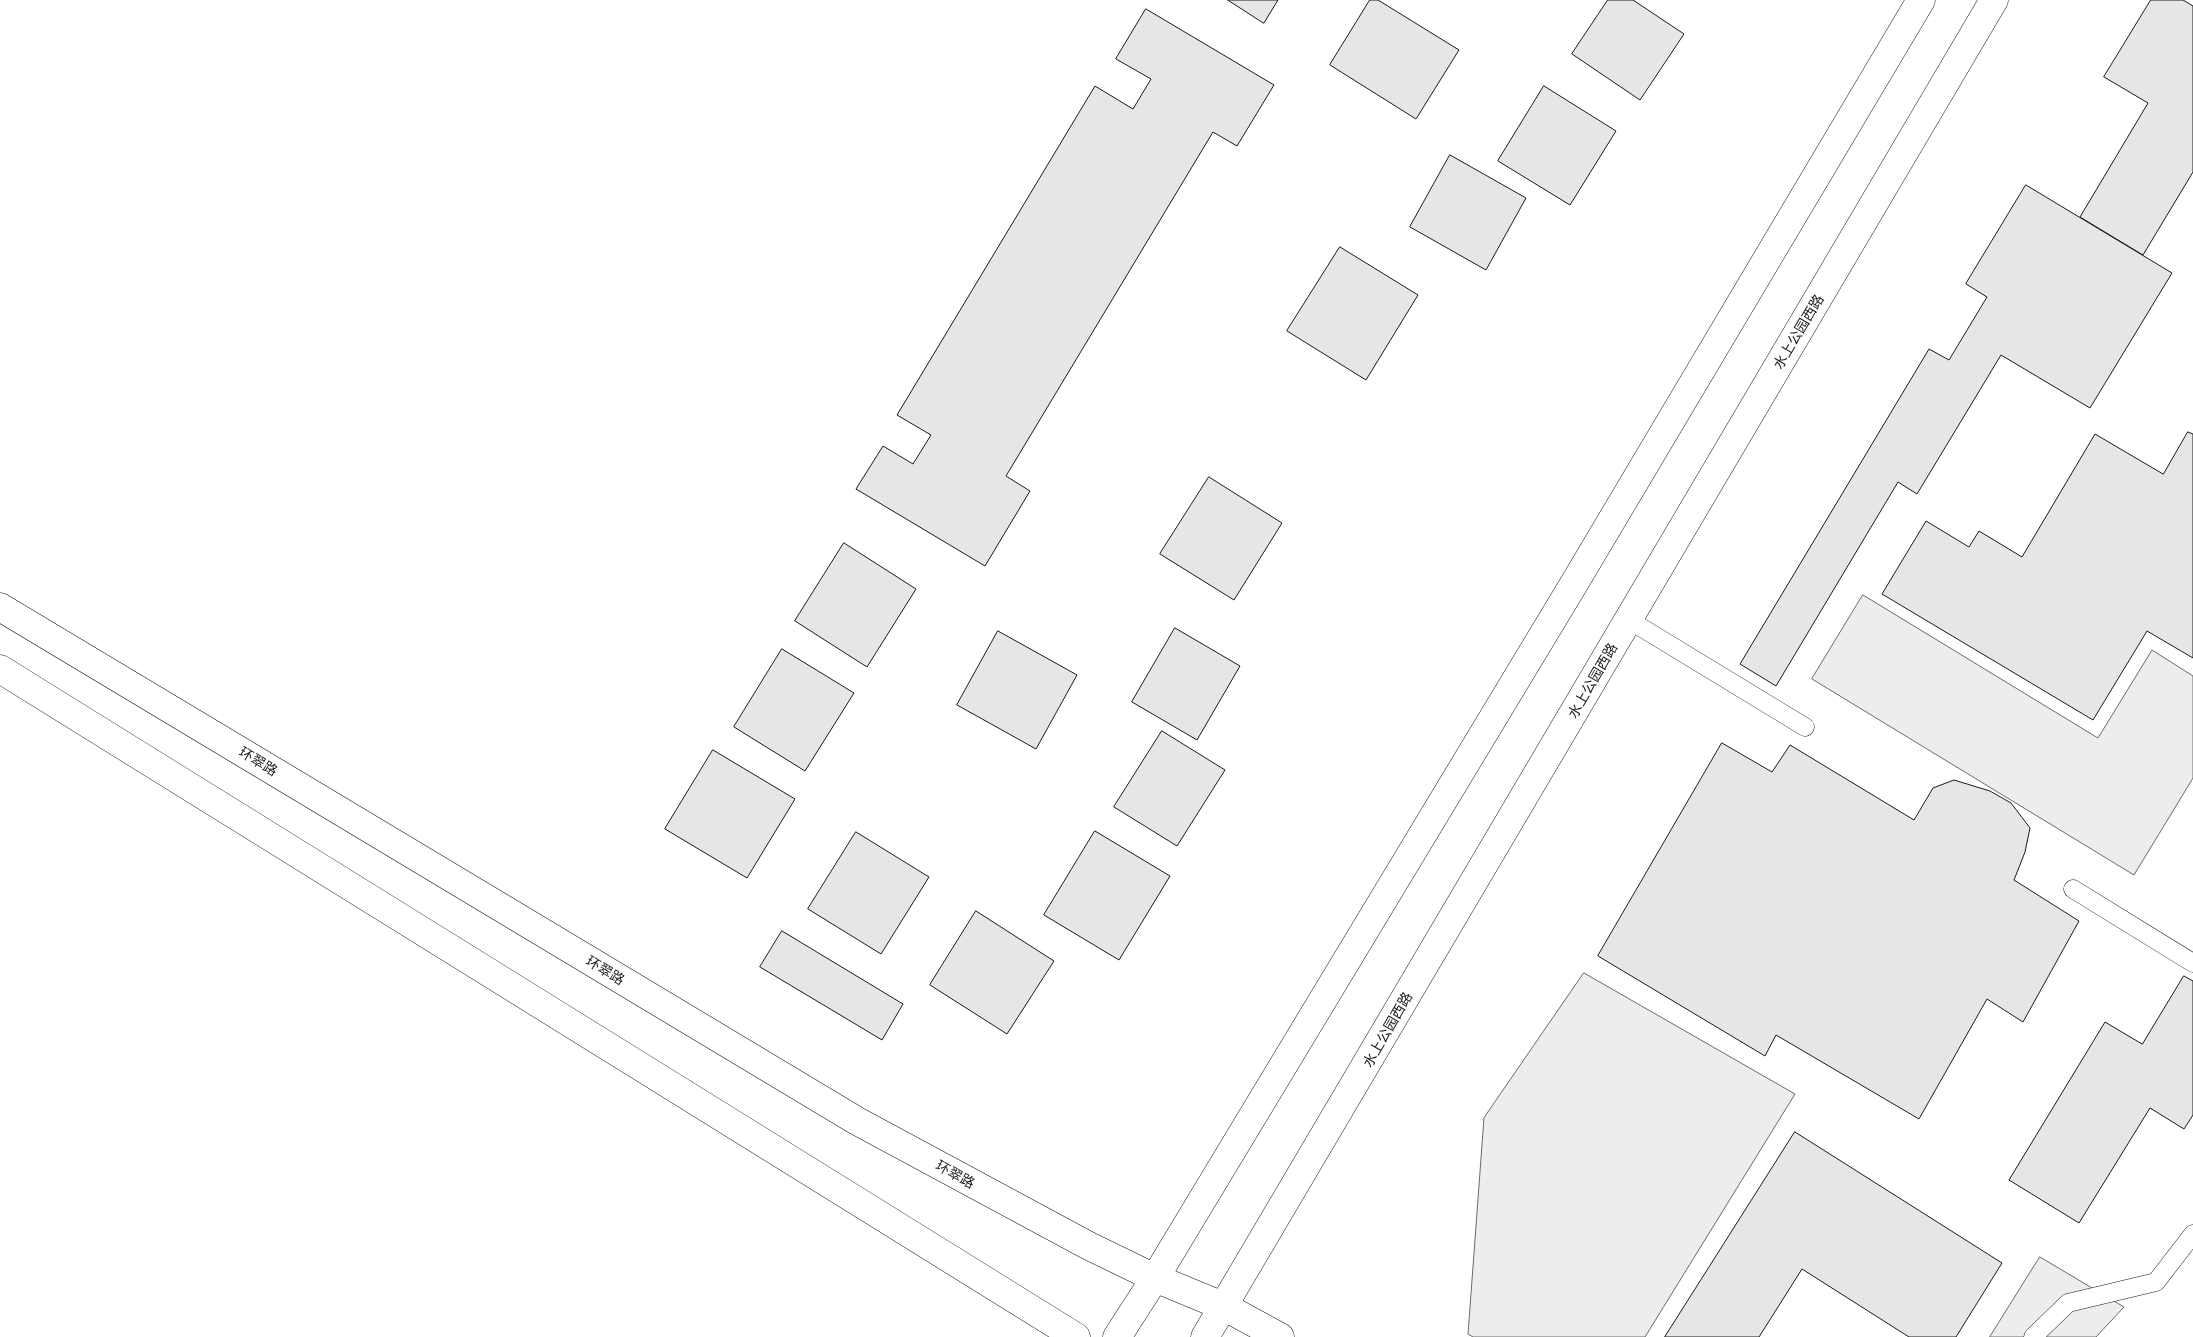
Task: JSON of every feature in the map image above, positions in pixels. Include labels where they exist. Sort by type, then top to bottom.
[{"type":"main road","points":[[1117,1337],[1155,1278],[1575,582],[1921,0]]},
{"type":"main road","name":"水上公园西路","points":[[1205,1337],[1225,1307],[1994,0]]},
{"type":"main road","name":"环翠路","points":[[0,607],[857,1121],[1080,1242],[1155,1278],[1225,1307]]},
{"type":"main road","points":[[0,669],[1076,1337]]},
{"type":"main road","points":[[1225,1307],[1280,1337]]},
{"type":"lane","points":[[1629,620],[1806,727]]},
{"type":"lane","points":[[2072,889],[2193,963]]},
{"type":"lane","points":[[2033,1337],[2068,1303],[2156,1282],[2193,1234]]},
{"type":"shaded area","points":[[1863,595],[2098,738],[2152,650],[2193,676],[2193,778],[2134,875],[1812,679]]},
{"type":"shaded area","points":[[1584,973],[1795,1094],[1645,1337],[1473,1337],[1468,1334],[1484,1118]]},
{"type":"shaded area","points":[[2040,1257],[2124,1307],[2096,1337],[1990,1337]]},
{"type":"building","points":[[1228,0],[1278,0],[1264,23]]},
{"type":"building","points":[[1370,0],[1378,0],[1459,50],[1416,119],[1330,65]]},
{"type":"building","points":[[1608,0],[1633,0],[1684,34],[1640,100],[1572,54]]},
{"type":"building","points":[[2151,0],[2183,0],[2193,6],[2193,172],[2143,255],[2080,217],[2148,103],[2104,77]]},
{"type":"building","points":[[1146,9],[1274,85],[1237,146],[1213,132],[1006,476],[1030,491],[985,566],[856,489],[883,446],[913,464],[931,435],[897,415],[1095,86],[1133,109],[1151,79],[1116,59]]},
{"type":"building","points":[[1544,86],[1616,131],[1570,205],[1498,161]]},
{"type":"building","points":[[1450,155],[1526,198],[1486,270],[1410,227]]},
{"type":"building","points":[[2026,185],[2172,273],[2090,408],[2001,355],[1917,494],[1898,482],[1776,686],[1740,664],[1929,349],[1949,360],[1987,297],[1966,284]]},
{"type":"building","points":[[1340,247],[1418,295],[1366,380],[1287,331]]},
{"type":"building","points":[[2188,432],[2193,434],[2193,658],[2147,631],[2093,720],[1882,594],[1926,521],[1969,547],[1979,531],[2022,557],[2095,434],[2163,474]]},
{"type":"building","points":[[1209,477],[1282,523],[1234,600],[1160,554]]},
{"type":"building","points":[[844,543],[916,589],[867,667],[795,621]]},
{"type":"building","points":[[1175,628],[1240,666],[1197,740],[1132,702]]},
{"type":"building","points":[[998,631],[1077,675],[1036,749],[957,705]]},
{"type":"building","points":[[782,649],[854,693],[805,771],[734,727]]},
{"type":"building","points":[[1162,731],[1225,770],[1177,846],[1114,807]]},
{"type":"building","points":[[1722,743],[1772,772],[1790,745],[1914,820],[1933,788],[1954,780],[1990,791],[2011,803],[2030,828],[2025,852],[2014,880],[2079,921],[2023,1022],[1987,999],[1919,1119],[1776,1035],[1765,1056],[1598,956]]},
{"type":"building","points":[[713,750],[795,799],[747,878],[665,829]]},
{"type":"building","points":[[1095,831],[1170,876],[1119,960],[1044,915]]},
{"type":"building","points":[[856,832],[929,877],[881,954],[808,909]]},
{"type":"building","points":[[976,911],[1054,961],[1007,1034],[930,985]]},
{"type":"building","points":[[782,931],[903,1004],[882,1040],[760,967]]},
{"type":"building","points":[[2184,976],[2193,981],[2193,1115],[2184,1129],[2150,1108],[2079,1223],[2009,1180],[2105,1022],[2142,1044]]},
{"type":"building","points":[[1795,1132],[2002,1263],[1956,1337],[1909,1337],[1802,1269],[1759,1337],[1665,1337]]}]
